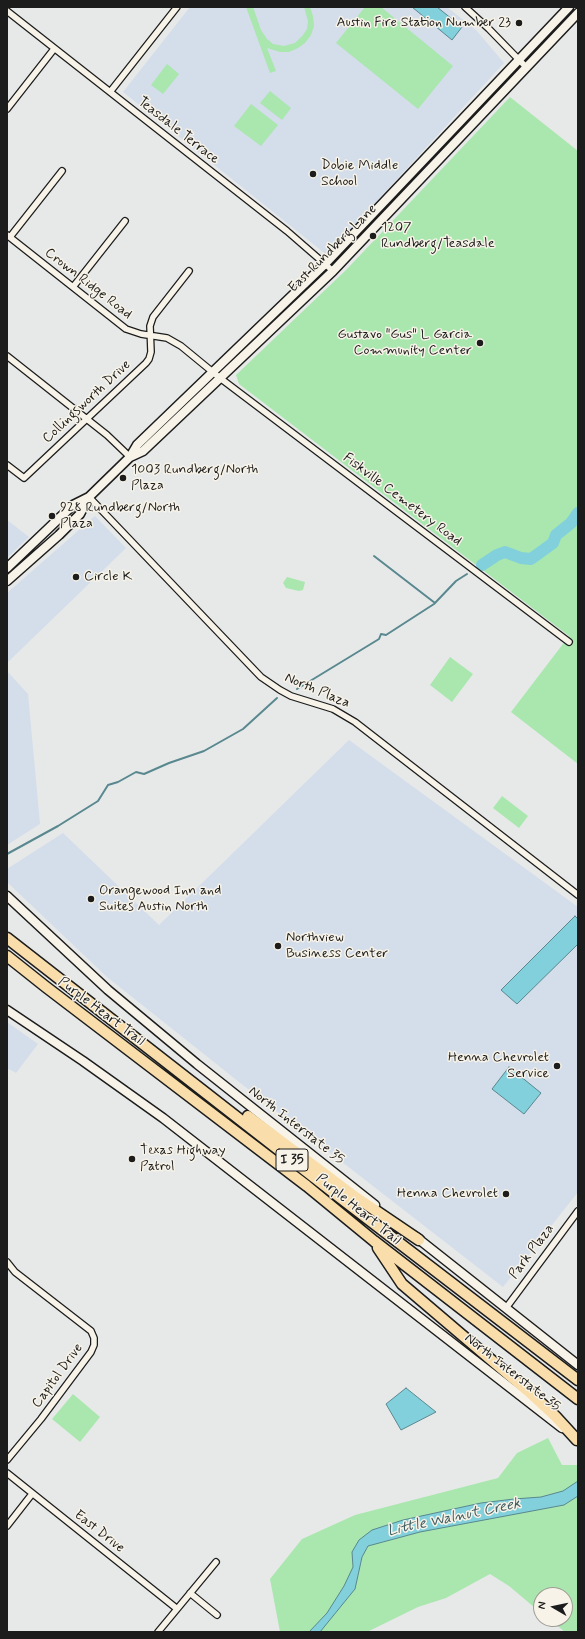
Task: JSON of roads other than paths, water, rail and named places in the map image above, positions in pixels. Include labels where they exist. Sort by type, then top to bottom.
[{"type":"highway","name":"Purple Heart Trail","points":[[7,938],[338,1196],[578,1380]]},
{"type":"highway","name":"Purple Heart Trail","points":[[7,956],[46,988],[307,1186],[374,1241],[578,1399]]},
{"type":"highway","points":[[189,1079],[223,1098],[357,1198],[419,1240]]},
{"type":"highway","points":[[374,1241],[402,1284],[530,1393],[578,1440]]},
{"type":"main road","name":"East Rundberg Lane","points":[[7,581],[59,535],[80,514],[89,497],[130,457],[143,451],[325,264],[417,165],[569,7]]},
{"type":"main road","name":"East Rundberg Lane","points":[[217,375],[333,271],[578,13]]},
{"type":"main road","points":[[557,20],[563,28]]},
{"type":"main road","points":[[417,165],[425,173]]},
{"type":"main road","points":[[361,225],[375,226]]},
{"type":"main road","name":"East Rundberg Lane","points":[[7,568],[72,505],[89,497]]},
{"type":"main road","name":"North Interstate 35","points":[[7,896],[108,990],[419,1240],[578,1365]]},
{"type":"main road","name":"North Interstate 35","points":[[7,1010],[163,1118],[578,1440]]},
{"type":"street","points":[[110,92],[177,7]]},
{"type":"street","points":[[465,7],[526,67]]},
{"type":"street","name":"Teasdale Terrace","points":[[7,11],[287,232],[333,271]]},
{"type":"street","points":[[7,109],[54,49]]},
{"type":"street","points":[[8,236],[62,171]]},
{"type":"street","points":[[73,287],[125,221]]},
{"type":"street","name":"Crown Ridge Road","points":[[8,236],[126,329],[173,341],[217,375]]},
{"type":"street","name":"Collingsworth Drive","points":[[7,465],[24,478],[149,359],[151,344],[149,335],[153,317],[189,270]]},
{"type":"street","points":[[7,356],[107,435],[130,457]]},
{"type":"street","name":"Fiskville Cemetery Road","points":[[217,375],[569,642]]},
{"type":"street","name":"North Plaza","points":[[89,497],[261,676],[291,696],[333,709],[355,722],[578,895]]},
{"type":"street","name":"Park Plaza","points":[[506,1308],[578,1211]]},
{"type":"street","name":"Capitol Drive","points":[[7,1262],[15,1272],[91,1331],[94,1338],[94,1345],[91,1352],[41,1419],[7,1460]]},
{"type":"street","name":"East Drive","points":[[7,1474],[176,1608]]},
{"type":"street","points":[[7,1526],[32,1494]]},
{"type":"street","points":[[158,1632],[176,1608],[216,1562]]},
{"type":"street","points":[[190,1593],[217,1615]]},
{"type":"water","points":[[412,7],[437,7],[462,27],[452,40]]},
{"type":"water","points":[[575,916],[578,919],[578,944],[517,1004],[501,990]]},
{"type":"water","points":[[509,1067],[541,1093],[524,1114],[492,1089]]},
{"type":"water","points":[[406,1388],[436,1412],[401,1430],[386,1404]]},
{"type":"water","name":"Little Walnut Creek","points":[[578,1481],[578,1496],[564,1505],[420,1532],[368,1546],[362,1557],[355,1589],[320,1632],[309,1632],[327,1613],[344,1586],[353,1567],[352,1552],[359,1540],[372,1530],[403,1520],[481,1503],[541,1497],[563,1491]]},
{"type":"waterway","points":[[482,565],[497,555],[505,552],[521,558],[531,559],[553,543],[556,535],[571,523],[578,513]]},
{"type":"waterway","points":[[374,556],[435,603]]},
{"type":"waterway","points":[[297,689],[379,639],[381,634],[386,635],[434,604],[456,581],[467,574]]},
{"type":"waterway","points":[[7,854],[58,826],[98,801],[108,785],[118,782],[136,772],[144,774],[169,763],[204,751],[243,729],[277,698]]},
{"type":"place","name":"Austin Fire Station Number 23","points":[[519,23]]},
{"type":"place","name":"Dobie Middle School","points":[[313,174]]},
{"type":"place","name":"1207 Rundberg/Teasdale","points":[[373,236]]},
{"type":"place","name":"Gustavo \"Gus\" L Garcia Community Center","points":[[480,343]]},
{"type":"place","name":"1003 Rundberg/North Plaza","points":[[123,478]]},
{"type":"place","name":"928 Rundberg/North Plaza","points":[[52,516]]},
{"type":"place","name":"Circle K","points":[[76,577]]},
{"type":"place","name":"Orangewood Inn and Suites Austin North","points":[[91,899]]},
{"type":"place","name":"Northview Business Center","points":[[278,946]]},
{"type":"place","name":"Henna Chevrolet Service","points":[[557,1066]]},
{"type":"place","name":"Texas Highway Patrol","points":[[132,1159]]},
{"type":"place","name":"Henna Chevrolet","points":[[506,1194]]}]
